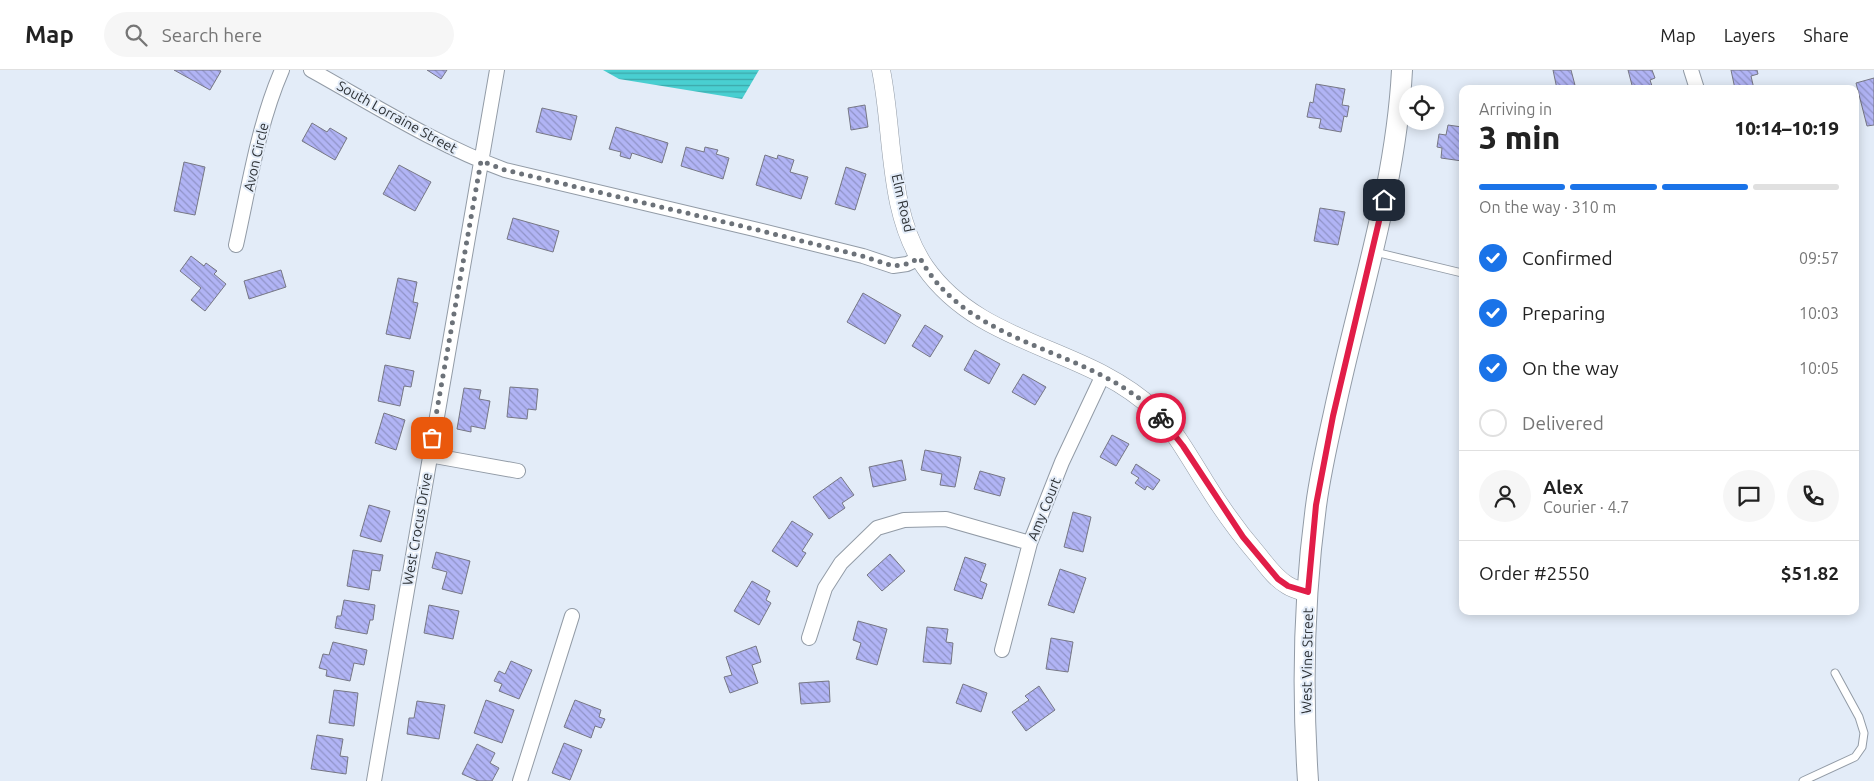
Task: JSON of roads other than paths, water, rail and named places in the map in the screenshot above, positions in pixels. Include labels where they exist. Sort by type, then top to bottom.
[{"type":"main road","name":"West Vine Street","points":[[1308,781],[1306,706],[1308,592],[1312,546],[1320,487],[1347,353],[1381,218],[1391,166],[1399,70]]},
{"type":"street","name":"Avon Circle","points":[[236,245],[265,117],[282,70]]},
{"type":"street","name":"South Lorraine Street","points":[[311,70],[447,145],[505,170],[754,229],[862,256],[893,266],[907,264],[920,258]]},
{"type":"street","name":"West Crocus Drive","points":[[374,781],[497,70]]},
{"type":"street","name":"Elm Road","points":[[881,70],[904,222],[920,258],[940,286],[958,303],[979,318],[1024,341],[1103,376],[1134,394],[1169,427],[1243,537],[1278,579],[1288,586],[1308,592]]},
{"type":"street","points":[[1691,70],[1696,85]]},
{"type":"street","name":"Amy Court","points":[[1002,650],[1030,544],[1062,462],[1103,376]]},
{"type":"street","points":[[429,455],[518,471]]},
{"type":"street","points":[[809,638],[825,588],[841,563],[877,528],[904,520],[946,519],[1030,544]]},
{"type":"street","points":[[520,781],[572,616]]},
{"type":"lane","points":[[1373,252],[1459,272]]},
{"type":"lane","points":[[1803,781],[1855,757],[1862,747],[1864,733],[1859,717],[1835,673]]},
{"type":"water","points":[[603,70],[759,70],[742,99],[619,79]]}]
